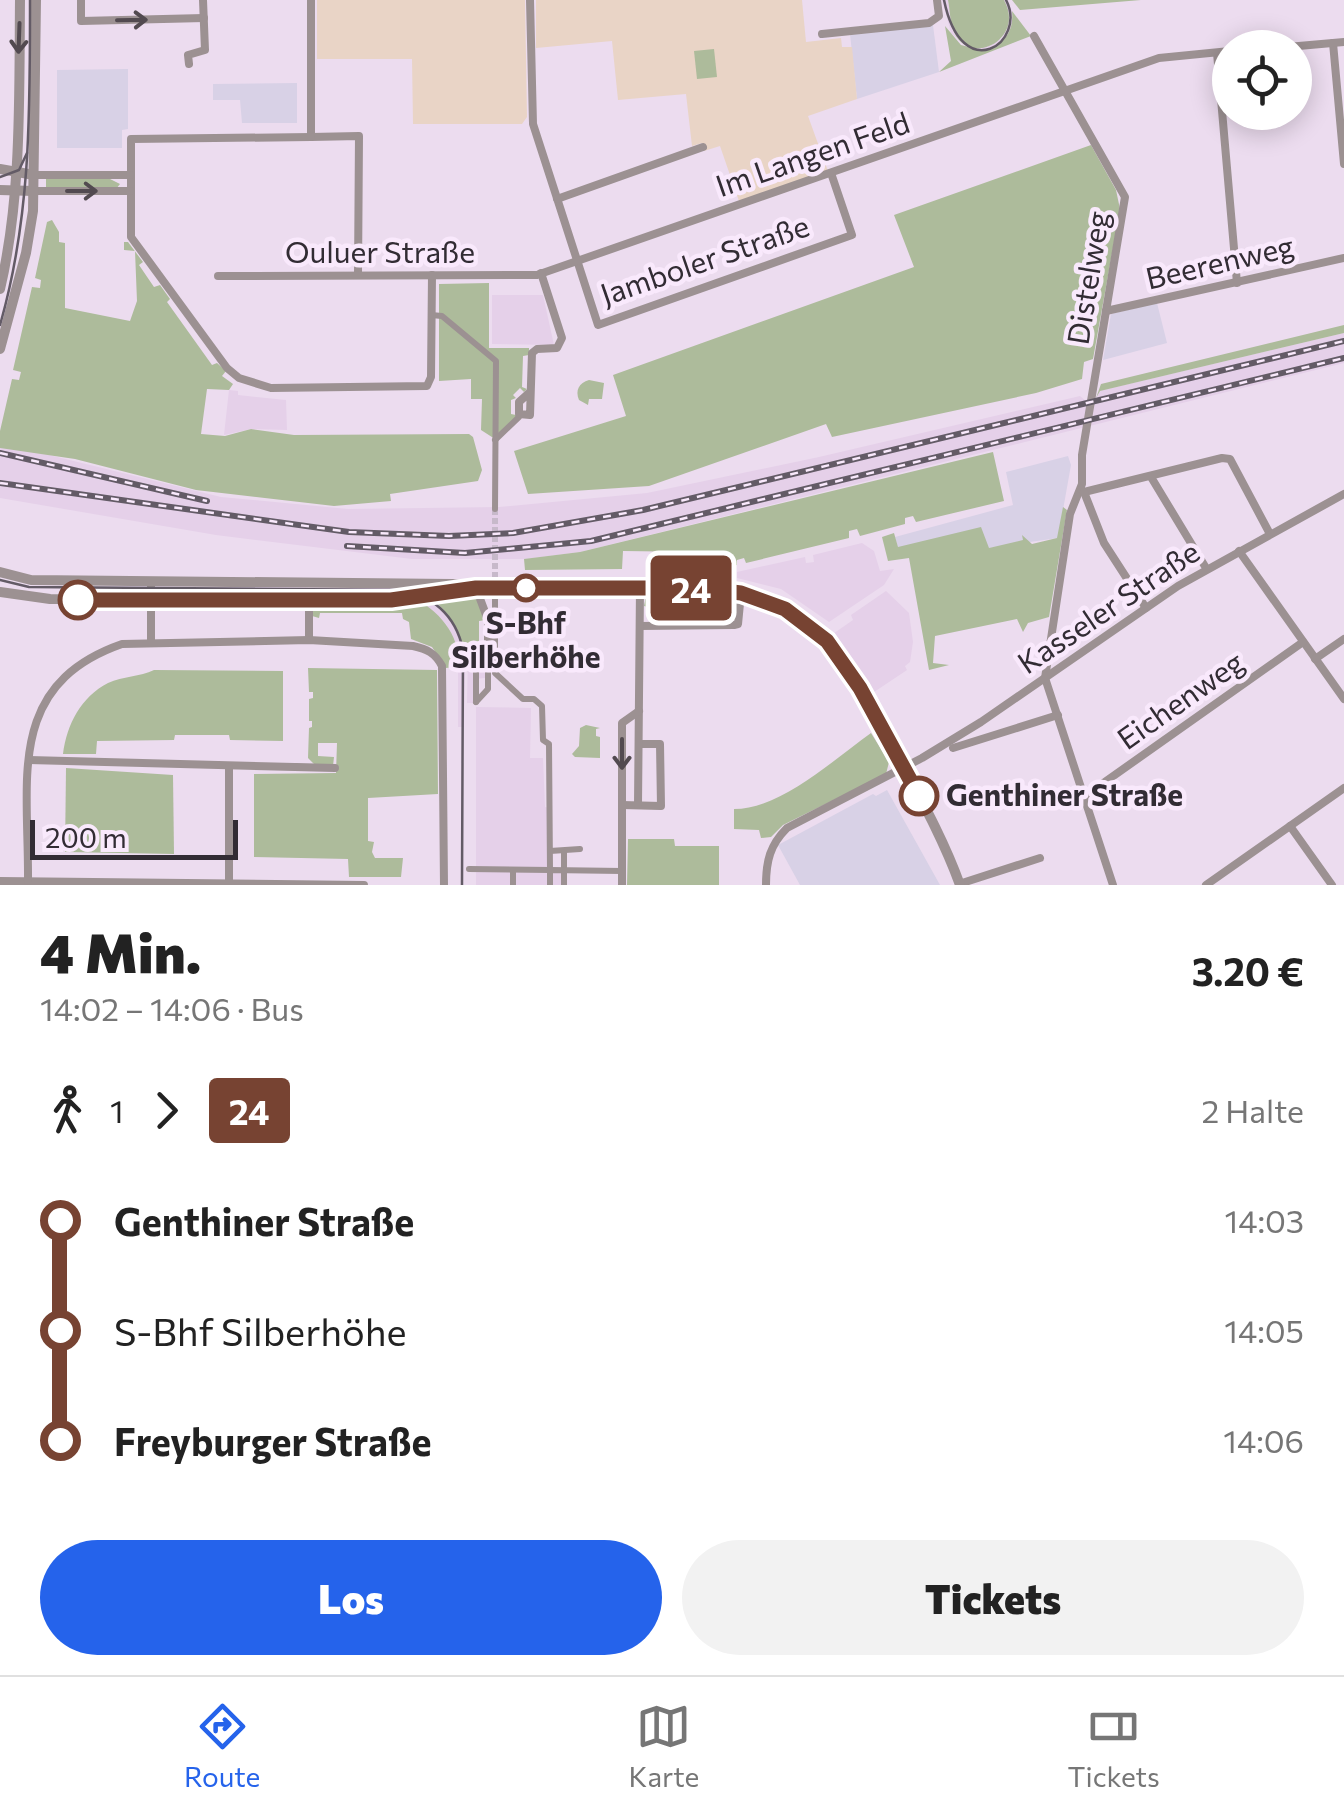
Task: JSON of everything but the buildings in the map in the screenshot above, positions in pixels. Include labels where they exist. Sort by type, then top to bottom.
[{"type":"street","points":[[0,289],[10,242],[16,172],[20,0]]},
{"type":"street","points":[[0,349],[26,254],[34,191],[36,0]]},
{"type":"street","points":[[80,0],[81,21],[204,18]]},
{"type":"street","points":[[188,64],[188,55],[204,50],[203,0]]},
{"type":"street","points":[[311,0],[311,137]]},
{"type":"street","name":"Jamboler Straße","points":[[530,0],[533,124],[598,325],[852,235],[830,173]]},
{"type":"street","points":[[822,34],[929,23],[939,16],[937,0]]},
{"type":"street","name":"Distelweg","points":[[1034,36],[1125,197],[1084,443],[1083,491]]},
{"type":"street","points":[[1312,45],[1344,42]]},
{"type":"street","points":[[1333,43],[1344,164]]},
{"type":"street","name":"Im Langen Feld","points":[[576,262],[1159,58],[1212,53]]},
{"type":"street","points":[[1224,130],[1237,283]]},
{"type":"street","points":[[358,276],[360,136],[135,137],[130,144],[132,237],[227,368],[253,384],[271,388],[423,388],[431,377],[432,276]]},
{"type":"street","points":[[556,199],[703,148]]},
{"type":"street","points":[[0,169],[34,175],[130,175]]},
{"type":"street","points":[[0,190],[130,192]]},
{"type":"street","name":"Beerenweg","points":[[1106,311],[1344,258]]},
{"type":"street","name":"Ouluer Straße","points":[[218,276],[541,273],[576,262]]},
{"type":"street","points":[[530,393],[532,353],[536,349],[557,348],[562,338],[541,273]]},
{"type":"street","points":[[431,314],[442,316],[496,361],[495,510]]},
{"type":"street","points":[[496,412],[519,416],[496,440]]},
{"type":"street","points":[[1113,885],[1045,678],[1070,514],[1083,491],[1222,458],[1230,459],[1270,534]]},
{"type":"street","points":[[1152,476],[1206,568]]},
{"type":"street","points":[[1083,491],[1104,543],[1146,608]]},
{"type":"street","name":"Kasseler Straße","points":[[903,766],[981,722],[1206,568],[1344,494]]},
{"type":"street","points":[[1239,551],[1344,700]]},
{"type":"street","points":[[0,572],[31,580],[452,584],[476,588]]},
{"type":"street","points":[[151,582],[152,642]]},
{"type":"street","points":[[476,588],[488,620],[488,653],[495,672],[523,699],[534,699],[542,706],[543,740],[549,744],[550,885]]},
{"type":"street","points":[[1,593],[50,599],[308,600],[396,599],[476,588],[640,588],[741,593],[785,609],[827,641],[860,688],[937,828],[960,884],[1040,858]]},
{"type":"street","points":[[638,805],[640,588]]},
{"type":"street","points":[[640,626],[738,624],[741,593]]},
{"type":"street","points":[[491,664],[476,664],[476,702],[488,689],[497,616],[495,597]]},
{"type":"street","points":[[308,600],[309,640]]},
{"type":"street","points":[[1315,659],[1344,639]]},
{"type":"street","points":[[28,881],[30,760],[36,719],[63,675],[93,654],[122,644],[309,640],[426,648],[442,666],[444,885]]},
{"type":"street","name":"Eichenweg","points":[[1085,796],[1303,642]]},
{"type":"street","points":[[622,885],[622,724],[639,712]]},
{"type":"street","points":[[953,748],[1058,714]]},
{"type":"street","points":[[622,805],[661,806],[660,744],[639,744]]},
{"type":"street","points":[[30,760],[335,768]]},
{"type":"street","points":[[766,885],[766,862],[776,840],[787,828],[903,766]]},
{"type":"street","points":[[229,767],[229,884]]},
{"type":"street","points":[[1206,885],[1344,788]]},
{"type":"street","points":[[1290,826],[1332,885]]},
{"type":"street","points":[[550,855],[565,857],[580,849]]},
{"type":"street","points":[[564,885],[565,857]]},
{"type":"street","points":[[469,869],[622,870]]},
{"type":"street","points":[[513,870],[513,885]]},
{"type":"street","points":[[0,881],[364,885]]},
{"type":"shaded area","points":[[317,0],[525,0],[527,117],[522,124],[413,124],[412,59],[317,59]]},
{"type":"shaded area","points":[[536,0],[802,0],[806,42],[841,38],[842,47],[852,47],[857,99],[808,116],[829,174],[740,204],[720,146],[704,151],[702,143],[692,146],[686,94],[618,100],[612,41],[536,48]]},
{"type":"shaded area","points":[[942,0],[948,0],[954,31],[965,43],[982,48],[1002,38],[1010,18],[1004,0],[1008,0],[1012,11],[1011,28],[994,48],[970,50],[951,33]]},
{"type":"shaded area","points":[[933,25],[939,72],[857,99],[850,34]]},
{"type":"shaded area","points":[[128,69],[128,129],[122,130],[122,148],[57,148],[57,70]]},
{"type":"shaded area","points":[[297,83],[297,123],[242,123],[240,100],[213,100],[213,84]]},
{"type":"shaded area","points":[[492,295],[543,295],[554,345],[492,344]]},
{"type":"shaded area","points":[[1157,303],[1167,343],[1103,360],[1111,314]]},
{"type":"shaded area","points":[[1344,333],[1344,363],[580,552],[526,559],[412,559],[216,535],[0,498],[0,443],[221,497],[348,509],[499,507],[647,493],[1080,396],[1086,401],[1096,398],[1099,391]]},
{"type":"shaded area","points":[[229,390],[238,391],[238,395],[286,400],[287,430],[251,429],[224,435]]},
{"type":"shaded area","points":[[1068,456],[1071,465],[1058,538],[989,548],[898,548],[895,537],[1013,505],[1006,472]]},
{"type":"shaded area","points":[[862,543],[874,551],[880,571],[894,569],[884,585],[829,622],[781,589],[737,578],[737,572],[805,557],[806,563],[814,562],[813,555]]},
{"type":"shaded area","points":[[158,587],[392,588],[423,594],[158,594]]},
{"type":"shaded area","points":[[886,591],[909,613],[913,642],[907,670],[871,694],[830,636],[853,620],[851,615]]},
{"type":"shaded area","points":[[431,598],[454,621],[461,635],[465,662],[458,662],[446,624],[417,600]]},
{"type":"shaded area","points":[[485,654],[485,678],[473,679],[473,703],[467,703],[468,656]]},
{"type":"shaded area","points":[[458,666],[465,666],[464,727],[458,727]]},
{"type":"shaded area","points":[[476,707],[531,708],[530,758],[543,758],[545,807],[550,808],[550,870],[564,870],[564,885],[476,885]]},
{"type":"shaded area","points":[[887,790],[940,885],[800,885],[778,845]]},
{"type":"green space","points":[[948,0],[1004,0],[1008,27],[993,44],[972,48],[954,32]]},
{"type":"green space","points":[[1012,0],[1141,0],[1020,10]]},
{"type":"green space","points":[[1012,11],[1031,36],[939,72],[951,61],[945,26],[961,45],[984,51],[1006,37]]},
{"type":"green space","points":[[714,49],[717,77],[697,79],[694,51]]},
{"type":"green space","points":[[1091,145],[1116,190],[1120,209],[1093,359],[1084,362],[1082,379],[1036,393],[832,437],[826,424],[649,486],[528,494],[514,451],[626,416],[613,375],[914,267],[894,215]]},
{"type":"green space","points":[[46,178],[108,178],[120,184],[116,189],[46,188]]},
{"type":"green space","points":[[52,220],[59,232],[59,242],[65,243],[65,308],[130,321],[137,301],[135,251],[143,262],[139,265],[154,287],[160,285],[170,299],[167,302],[212,365],[217,363],[226,371],[222,376],[233,384],[229,390],[207,389],[201,434],[225,436],[251,429],[294,435],[469,434],[482,470],[478,481],[390,494],[391,501],[334,506],[196,490],[75,459],[0,448],[12,379],[19,380],[21,372],[13,370],[32,287],[40,288],[41,280],[35,278],[47,222]]},
{"type":"green space","points":[[489,283],[489,348],[529,348],[529,355],[523,356],[522,387],[527,389],[524,392],[520,388],[511,400],[511,414],[516,419],[495,439],[481,430],[482,399],[471,399],[471,379],[439,381],[439,284]]},
{"type":"green space","points":[[1344,325],[1344,333],[1100,391],[1096,398],[1101,384]]},
{"type":"green space","points":[[589,380],[604,383],[602,399],[589,399],[588,405],[579,400],[577,393],[580,385]]},
{"type":"green space","points":[[993,452],[1004,501],[916,522],[913,516],[905,518],[905,524],[860,536],[857,529],[849,531],[849,538],[746,563],[744,558],[737,560],[737,565],[713,571],[700,570],[699,552],[623,551],[622,569],[525,570],[524,559],[580,552]]},
{"type":"green space","points":[[1063,507],[1067,510],[1049,617],[1028,623],[1023,632],[1017,619],[935,636],[933,663],[949,665],[929,670],[909,558],[888,561],[882,537],[894,533],[898,547],[981,527],[989,548],[1023,540],[1022,535],[1032,544],[1057,538]]},
{"type":"green space","points":[[476,594],[486,620],[479,621],[479,654],[468,656],[465,662],[456,627],[431,598]]},
{"type":"green space","points":[[646,596],[723,597],[735,604],[735,620],[670,623],[670,618],[724,618],[724,603],[652,602],[652,608],[644,606]]},
{"type":"green space","points":[[417,600],[449,629],[457,648],[455,667],[446,668],[432,647],[411,639],[409,622],[402,613],[312,616],[312,610],[319,604]]},
{"type":"green space","points":[[308,668],[437,670],[438,794],[368,798],[368,841],[374,842],[372,852],[375,858],[403,858],[401,877],[349,877],[348,859],[254,857],[254,774],[336,773],[337,743],[318,743],[318,756],[334,757],[333,766],[314,764],[308,758],[312,727],[309,699],[313,692],[309,692]]},
{"type":"green space","points":[[154,670],[283,671],[283,741],[175,735],[174,740],[97,741],[96,754],[63,754],[72,722],[90,696],[108,683]]},
{"type":"green space","points":[[580,728],[600,728],[596,729],[596,736],[600,737],[600,758],[572,754],[579,746]]},
{"type":"green space","points":[[871,733],[889,762],[886,774],[783,825],[771,837],[761,838],[759,830],[734,829],[734,809],[752,807],[788,792]]},
{"type":"green space","points":[[66,768],[173,775],[174,854],[65,852]]},
{"type":"green space","points":[[628,839],[674,839],[675,846],[719,846],[719,885],[627,885]]},
{"type":"tunnel","points":[[495,509],[495,588]]},
{"type":"tram line","points":[[0,325],[23,204],[29,124],[30,0]]},
{"type":"tram line","points":[[944,0],[953,27],[964,43],[977,50],[990,49],[1001,42],[1008,30],[1006,0]]},
{"type":"tram line","points":[[0,177],[19,170],[27,153]]},
{"type":"tram line","points":[[0,580],[29,587],[396,590],[431,601],[448,616],[463,650],[462,885]]},
{"type":"railway","points":[[0,483],[349,532],[449,536],[513,533],[643,510],[1344,341]]},
{"type":"railway","points":[[347,546],[465,553],[591,541],[1344,358]]},
{"type":"railway","points":[[0,453],[207,501]]},
{"type":"bus line","name":"24","points":[[78,600],[391,600],[476,588],[699,588],[741,593],[796,615],[827,641],[860,688],[919,796]]},
{"type":"place","name":"S-Bhf Silberhöhe","points":[[526,588]]},
{"type":"place","name":"Genthiner Straße","points":[[919,796]]}]
